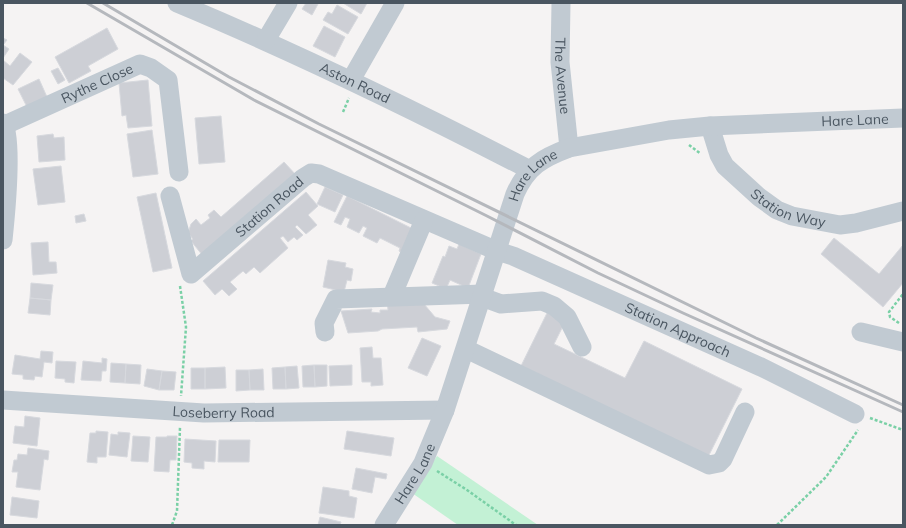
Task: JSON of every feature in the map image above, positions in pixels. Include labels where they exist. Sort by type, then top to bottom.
[{"type":"street","name":"Aston Road","points":[[177,3],[266,40],[351,80],[435,120],[530,170]]},
{"type":"street","points":[[266,40],[288,3]]},
{"type":"street","points":[[351,80],[395,3]]},
{"type":"street","name":"The Avenue","points":[[561,3],[560,62],[569,148]]},
{"type":"street","name":"Rythe Close","points":[[4,124],[140,64],[151,68],[168,80],[179,172]]},
{"type":"street","name":"Hare Lane","points":[[384,525],[423,463],[445,410],[515,194],[530,170],[544,159],[569,148],[669,130],[710,126],[903,118]]},
{"type":"street","points":[[3,240],[8,163],[7,132],[4,124]]},
{"type":"street","name":"Station Way","points":[[710,126],[719,155],[725,166],[759,197],[777,210],[792,216],[840,225],[848,225],[903,211]]},
{"type":"street","name":"Station Road","points":[[170,196],[191,274],[303,178],[311,173],[319,174],[497,251]]},
{"type":"street","points":[[392,296],[424,220]]},
{"type":"street","name":"Station Approach","points":[[497,251],[513,256],[861,415]]},
{"type":"street","points":[[325,332],[324,323],[336,299],[392,296],[483,296],[501,304],[542,301],[554,306],[567,317],[582,347]]},
{"type":"street","points":[[861,332],[903,342]]},
{"type":"street","points":[[466,349],[709,465],[719,463],[723,459],[745,412]]},
{"type":"street","name":"Loseberry Road","points":[[3,400],[204,413],[445,410]]},
{"type":"path","points":[[669,130],[712,162],[725,166]]},
{"type":"path","points":[[903,294],[889,312],[890,317],[903,326]]},
{"type":"path","points":[[777,525],[826,477],[861,415],[903,430]]},
{"type":"path","points":[[423,463],[468,490],[516,525]]},
{"type":"green space","points":[[437,456],[538,525],[458,525],[412,493]]},
{"type":"building","points":[[306,3],[318,4],[312,15],[302,9]]},
{"type":"building","points":[[343,3],[367,3],[361,14]]},
{"type":"building","points":[[337,5],[358,17],[348,34],[323,20],[328,12],[332,14]]},
{"type":"building","points":[[324,26],[345,37],[335,57],[313,46]]},
{"type":"building","points":[[107,28],[118,49],[88,66],[91,71],[69,83],[55,57]]},
{"type":"building","points":[[3,38],[7,40],[3,45]]},
{"type":"building","points":[[3,45],[9,49],[3,58]]},
{"type":"building","points":[[20,53],[32,62],[13,85],[3,78],[3,60],[10,66]]},
{"type":"building","points":[[58,68],[65,80],[58,84],[51,71]]},
{"type":"building","points":[[39,79],[47,97],[27,107],[18,89]]},
{"type":"building","points":[[148,80],[152,126],[128,128],[126,115],[122,116],[119,83]]},
{"type":"building","points":[[221,116],[225,162],[199,164],[195,118]]},
{"type":"building","points":[[152,130],[158,174],[133,177],[127,134]]},
{"type":"building","points":[[53,134],[54,138],[64,137],[65,160],[39,162],[37,136]]},
{"type":"building","points":[[284,162],[296,175],[203,256],[191,241],[193,239],[188,233],[191,224],[196,219],[201,225],[210,218],[208,215],[214,210],[221,217]]},
{"type":"building","points":[[61,166],[65,202],[38,205],[33,169]]},
{"type":"building","points":[[325,187],[343,195],[335,212],[317,204]]},
{"type":"building","points":[[306,192],[318,206],[308,215],[317,225],[306,234],[297,225],[295,227],[303,235],[297,240],[294,237],[288,242],[283,236],[280,238],[288,248],[260,273],[254,267],[246,274],[243,271],[230,282],[237,289],[229,296],[222,289],[215,295],[203,281]]},
{"type":"building","points":[[156,193],[172,268],[153,272],[137,197]]},
{"type":"building","points":[[347,196],[417,231],[405,255],[399,251],[400,248],[380,238],[377,243],[363,236],[367,228],[363,226],[359,233],[347,227],[350,219],[345,217],[341,225],[334,222]]},
{"type":"building","points":[[84,214],[86,221],[76,223],[75,216]]},
{"type":"building","points":[[834,238],[879,274],[903,245],[903,283],[883,307],[821,254]]},
{"type":"building","points":[[48,242],[49,262],[56,262],[57,273],[33,275],[31,243]]},
{"type":"building","points":[[459,244],[481,254],[468,288],[450,280],[446,289],[432,283],[443,256],[445,257],[449,246],[457,249]]},
{"type":"building","points":[[328,260],[346,263],[345,267],[353,269],[351,281],[347,280],[344,292],[323,287]]},
{"type":"building","points":[[31,283],[53,285],[51,300],[30,298]]},
{"type":"building","points":[[30,298],[51,300],[50,315],[28,313]]},
{"type":"building","points":[[387,300],[424,304],[435,317],[450,321],[447,329],[418,332],[417,327],[348,333],[341,311],[372,309],[371,312],[380,313],[380,310],[388,310]]},
{"type":"building","points":[[549,309],[567,318],[554,344],[625,378],[644,341],[742,389],[707,459],[520,368]]},
{"type":"building","points":[[422,338],[441,346],[427,376],[408,368]]},
{"type":"building","points":[[372,347],[373,358],[381,358],[383,385],[371,386],[371,382],[362,382],[360,348]]},
{"type":"building","points":[[41,351],[53,352],[52,363],[44,362],[42,377],[35,376],[34,380],[23,379],[23,375],[12,374],[15,355],[40,359]]},
{"type":"building","points":[[102,358],[107,359],[106,371],[102,371],[101,381],[81,380],[83,361],[102,363]]},
{"type":"building","points":[[56,361],[76,362],[74,383],[65,382],[65,379],[55,378]]},
{"type":"building","points":[[111,363],[126,364],[125,383],[110,382]]},
{"type":"building","points":[[126,364],[141,365],[140,384],[125,383]]},
{"type":"building","points":[[314,365],[327,365],[327,386],[315,387]]},
{"type":"building","points":[[314,365],[315,387],[303,387],[302,366]]},
{"type":"building","points":[[352,365],[352,385],[330,386],[329,366]]},
{"type":"building","points":[[297,366],[299,388],[286,389],[285,367]]},
{"type":"building","points":[[225,367],[226,388],[205,389],[205,368]]},
{"type":"building","points":[[285,367],[286,389],[273,389],[272,368]]},
{"type":"building","points":[[191,368],[205,368],[205,389],[191,389]]},
{"type":"building","points":[[147,369],[162,371],[159,390],[144,386]]},
{"type":"building","points":[[263,369],[264,390],[250,390],[249,370]]},
{"type":"building","points":[[236,370],[249,370],[250,390],[236,391]]},
{"type":"building","points":[[162,371],[176,372],[174,390],[159,390]]},
{"type":"building","points":[[25,416],[40,418],[37,446],[13,443],[15,426],[24,427]]},
{"type":"building","points":[[96,431],[108,432],[106,457],[97,457],[97,463],[87,462],[90,433],[96,433]]},
{"type":"building","points":[[347,431],[394,438],[391,456],[344,449]]},
{"type":"building","points":[[118,432],[130,433],[127,457],[109,455],[111,434],[118,435]]},
{"type":"building","points":[[133,436],[150,437],[148,462],[131,461]]},
{"type":"building","points":[[177,436],[176,460],[170,460],[169,472],[154,471],[156,437]]},
{"type":"building","points":[[185,439],[216,441],[215,462],[204,461],[204,469],[192,468],[192,463],[184,462]]},
{"type":"building","points":[[219,440],[250,440],[249,462],[218,462]]},
{"type":"building","points":[[28,448],[49,451],[48,460],[44,459],[40,490],[16,487],[18,472],[12,472],[14,460],[17,460],[18,454],[27,455]]},
{"type":"building","points":[[356,468],[387,474],[386,479],[375,477],[372,493],[352,489]]},
{"type":"building","points":[[323,487],[349,491],[349,496],[357,498],[354,518],[319,513]]},
{"type":"building","points":[[12,497],[39,501],[37,518],[10,515]]},
{"type":"building","points":[[320,517],[341,522],[340,525],[318,525]]},
{"type":"railway","points":[[87,3],[254,100],[598,273],[903,412]]},
{"type":"railway","points":[[103,3],[229,77],[319,124],[756,338],[903,405]]}]
